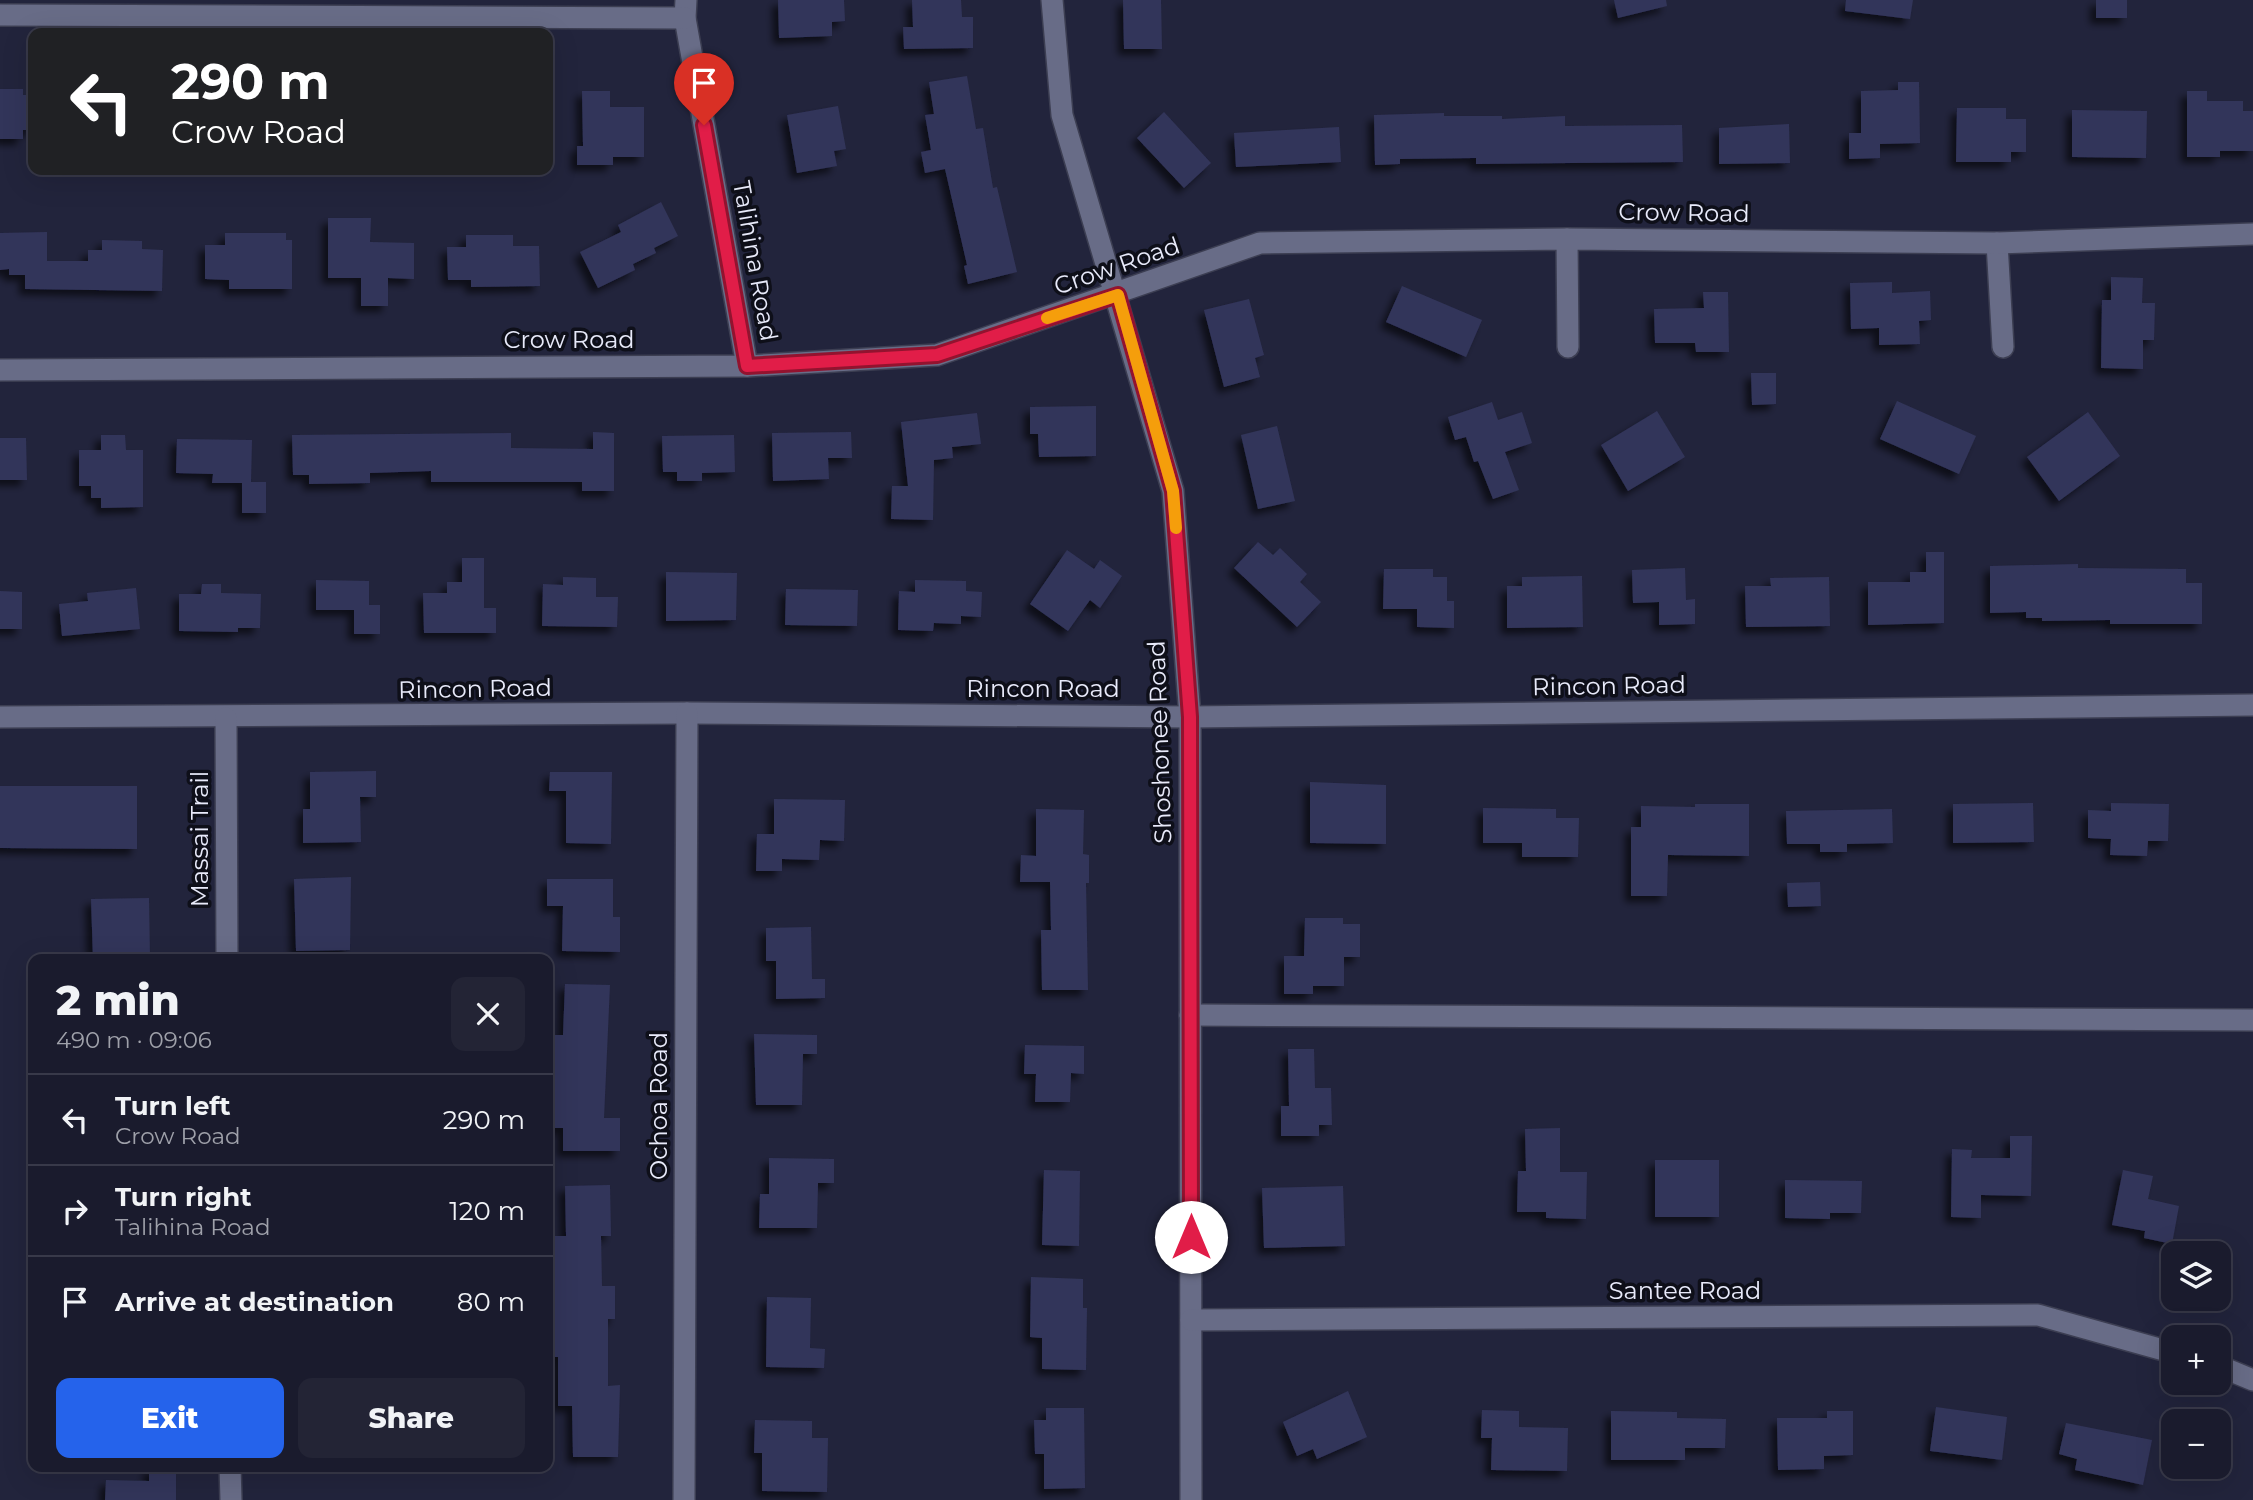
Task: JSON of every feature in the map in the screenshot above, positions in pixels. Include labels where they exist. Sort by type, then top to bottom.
[{"type":"street","name":"Shoshonee Road","points":[[1052,0],[1062,115],[1118,295],[1173,491],[1190,717],[1191,1500]]},
{"type":"street","points":[[0,15],[685,9]]},
{"type":"street","name":"Talihina Road","points":[[685,9],[747,366]]},
{"type":"street","name":"Crow Road","points":[[0,370],[747,366],[937,355],[1118,295],[1260,243],[1567,239],[1997,243],[2253,234]]},
{"type":"street","points":[[1567,239],[1568,347]]},
{"type":"street","points":[[1997,243],[2003,347]]},
{"type":"street","name":"Rincon Road","points":[[0,718],[687,713],[1190,717],[2253,705]]},
{"type":"street","name":"Ochoa Road","points":[[684,1500],[687,713]]},
{"type":"street","name":"Massai Trail","points":[[226,718],[227,954]]},
{"type":"street","points":[[1190,1015],[2253,1020]]},
{"type":"street","name":"Santee Road","points":[[1191,1320],[2038,1315],[2161,1349]]},
{"type":"street","points":[[2231,1371],[2253,1380]]},
{"type":"street","points":[[230,1472],[231,1500]]},
{"type":"building","points":[[778,0],[844,0],[845,21],[832,22],[832,36],[779,38]]},
{"type":"building","points":[[912,0],[961,0],[962,17],[973,17],[973,48],[904,49],[903,27],[913,27]]},
{"type":"building","points":[[1123,0],[1161,0],[1162,49],[1124,49]]},
{"type":"building","points":[[1614,0],[1666,0],[1667,6],[1618,18]]},
{"type":"building","points":[[1846,0],[1913,0],[1910,19],[1845,11]]},
{"type":"building","points":[[2096,0],[2127,0],[2127,18],[2096,18]]},
{"type":"building","points":[[967,76],[976,129],[983,128],[993,188],[997,187],[1017,272],[968,284],[964,266],[967,265],[945,169],[925,173],[921,152],[931,150],[925,115],[934,114],[929,82]]},
{"type":"building","points":[[1898,82],[1919,82],[1920,143],[1880,144],[1880,158],[1849,159],[1849,133],[1861,133],[1861,91],[1898,90]]},
{"type":"building","points":[[0,89],[23,89],[23,95],[28,95],[28,130],[23,130],[23,139],[0,139]]},
{"type":"building","points":[[582,91],[610,91],[610,107],[644,107],[644,157],[613,157],[613,165],[577,165],[577,146],[583,146]]},
{"type":"building","points":[[2187,91],[2207,91],[2207,101],[2243,101],[2243,111],[2253,111],[2253,151],[2220,151],[2220,157],[2187,157]]},
{"type":"building","points":[[838,106],[846,149],[834,151],[837,166],[797,173],[787,115]]},
{"type":"building","points":[[1957,108],[2006,108],[2006,119],[2026,119],[2026,152],[2011,152],[2011,162],[1956,162]]},
{"type":"building","points":[[2072,110],[2147,111],[2146,158],[2072,157]]},
{"type":"building","points":[[1164,112],[1211,163],[1184,188],[1137,138]]},
{"type":"building","points":[[1444,113],[1444,116],[1502,116],[1502,119],[1565,116],[1565,126],[1682,125],[1683,162],[1476,164],[1476,158],[1400,159],[1400,164],[1375,165],[1374,115]]},
{"type":"building","points":[[1789,124],[1790,163],[1719,164],[1719,128]]},
{"type":"building","points":[[1339,127],[1341,162],[1236,167],[1234,133]]},
{"type":"building","points":[[661,202],[678,236],[654,248],[656,253],[633,264],[635,270],[598,288],[580,252],[621,232],[618,225]]},
{"type":"building","points":[[328,218],[371,218],[370,242],[414,243],[414,279],[388,278],[388,306],[361,306],[361,278],[328,278]]},
{"type":"building","points":[[47,232],[47,261],[88,261],[88,250],[102,250],[102,240],[142,241],[142,249],[163,250],[162,291],[25,289],[25,275],[9,275],[9,269],[0,270],[0,233]]},
{"type":"building","points":[[225,233],[286,233],[286,240],[292,240],[292,289],[229,289],[229,280],[205,279],[205,245],[225,245]]},
{"type":"building","points":[[466,235],[513,235],[513,246],[539,246],[540,286],[471,287],[471,280],[448,280],[447,247],[466,247]]},
{"type":"building","points":[[2111,277],[2143,278],[2142,303],[2155,303],[2154,340],[2143,340],[2143,369],[2101,368],[2102,300],[2111,300]]},
{"type":"building","points":[[1892,282],[1892,293],[1930,291],[1931,320],[1919,321],[1920,344],[1879,345],[1879,328],[1851,329],[1850,283]]},
{"type":"building","points":[[1402,286],[1482,320],[1466,357],[1386,322]]},
{"type":"building","points":[[1703,292],[1728,292],[1729,352],[1696,352],[1695,343],[1655,343],[1654,309],[1704,308]]},
{"type":"building","points":[[1249,299],[1264,355],[1255,358],[1260,377],[1224,387],[1204,310]]},
{"type":"building","points":[[1751,373],[1776,373],[1776,404],[1752,405]]},
{"type":"building","points":[[1897,401],[1976,436],[1959,474],[1880,439]]},
{"type":"building","points":[[1492,402],[1498,420],[1522,412],[1532,443],[1505,452],[1519,490],[1493,499],[1478,461],[1474,462],[1466,437],[1455,440],[1448,417]]},
{"type":"building","points":[[1096,406],[1096,456],[1039,457],[1038,434],[1030,434],[1030,407]]},
{"type":"building","points":[[1657,411],[1685,457],[1628,491],[1601,445]]},
{"type":"building","points":[[2088,412],[2120,456],[2059,501],[2027,457]]},
{"type":"building","points":[[977,413],[981,444],[952,447],[953,458],[934,460],[933,520],[891,519],[892,486],[908,486],[901,422]]},
{"type":"building","points":[[1277,426],[1295,501],[1258,509],[1241,435]]},
{"type":"building","points":[[593,432],[614,433],[614,491],[582,491],[582,482],[431,482],[431,471],[370,473],[370,483],[309,484],[309,475],[293,475],[292,435],[511,433],[511,448],[593,449]]},
{"type":"building","points":[[851,432],[852,458],[828,458],[829,479],[773,481],[772,433]]},
{"type":"building","points":[[101,435],[125,435],[126,450],[143,450],[143,507],[101,508],[101,498],[91,498],[91,486],[79,486],[79,450],[101,450]]},
{"type":"building","points":[[734,435],[735,472],[702,473],[702,481],[677,481],[677,472],[663,472],[662,436]]},
{"type":"building","points":[[0,438],[26,438],[27,480],[0,480]]},
{"type":"building","points":[[177,439],[252,440],[251,482],[266,482],[266,513],[242,513],[242,483],[212,483],[213,474],[176,473]]},
{"type":"building","points":[[1258,542],[1273,555],[1280,548],[1307,574],[1300,582],[1321,602],[1297,627],[1234,568]]},
{"type":"building","points":[[1067,550],[1094,569],[1100,560],[1122,576],[1100,608],[1090,600],[1068,631],[1030,604]]},
{"type":"building","points":[[1926,552],[1944,552],[1944,623],[1868,625],[1868,582],[1910,582],[1910,572],[1926,572]]},
{"type":"building","points":[[462,558],[484,558],[484,608],[496,608],[496,633],[424,633],[423,593],[447,593],[447,582],[462,582]]},
{"type":"building","points":[[2078,564],[2078,568],[2186,569],[2186,583],[2202,583],[2202,624],[2110,624],[2110,620],[2042,621],[2042,618],[2026,618],[2026,612],[1990,613],[1990,566]]},
{"type":"building","points":[[1685,568],[1686,600],[1695,599],[1695,624],[1659,625],[1659,602],[1633,603],[1632,570]]},
{"type":"building","points":[[1384,569],[1433,569],[1433,577],[1447,577],[1447,601],[1454,601],[1454,628],[1417,627],[1417,609],[1383,609]]},
{"type":"building","points":[[666,572],[737,573],[736,620],[666,621]]},
{"type":"building","points":[[1582,576],[1583,627],[1507,628],[1507,586],[1522,586],[1522,577]]},
{"type":"building","points":[[563,577],[596,578],[596,597],[618,597],[617,627],[542,626],[543,584],[563,585]]},
{"type":"building","points":[[1829,577],[1830,626],[1746,627],[1745,586],[1771,586],[1770,578]]},
{"type":"building","points":[[316,580],[369,581],[369,605],[380,605],[380,634],[354,634],[354,610],[316,610]]},
{"type":"building","points":[[915,580],[966,581],[966,591],[982,592],[981,617],[961,616],[961,624],[934,623],[933,631],[898,630],[899,591],[915,592]]},
{"type":"building","points":[[202,584],[221,584],[221,593],[261,594],[260,628],[238,628],[238,632],[179,631],[179,594],[201,594]]},
{"type":"building","points":[[136,588],[140,629],[62,636],[59,604],[88,601],[87,593]]},
{"type":"building","points":[[786,589],[858,590],[857,626],[785,625]]},
{"type":"building","points":[[0,591],[22,592],[22,629],[0,629]]},
{"type":"building","points":[[376,771],[376,797],[360,797],[361,842],[303,843],[303,809],[310,809],[310,772]]},
{"type":"building","points":[[550,772],[612,772],[611,844],[566,843],[566,791],[549,791]]},
{"type":"building","points":[[1310,782],[1386,785],[1386,844],[1310,843]]},
{"type":"building","points":[[0,786],[137,786],[137,849],[0,848]]},
{"type":"building","points":[[774,799],[845,800],[844,841],[820,840],[819,860],[782,859],[782,871],[756,871],[757,834],[774,834]]},
{"type":"building","points":[[2033,803],[2034,842],[1953,843],[1953,804]]},
{"type":"building","points":[[2111,803],[2169,804],[2168,841],[2148,841],[2147,856],[2110,855],[2111,839],[2088,838],[2088,810],[2111,811]]},
{"type":"building","points":[[1695,804],[1749,804],[1749,856],[1668,855],[1667,896],[1631,896],[1631,827],[1641,827],[1641,806],[1695,807]]},
{"type":"building","points":[[1483,808],[1556,809],[1556,818],[1579,818],[1578,857],[1522,857],[1522,843],[1483,843]]},
{"type":"building","points":[[1036,809],[1084,810],[1083,854],[1089,855],[1089,883],[1086,883],[1088,990],[1042,990],[1041,930],[1051,930],[1050,882],[1020,882],[1021,855],[1036,856]]},
{"type":"building","points":[[1892,809],[1893,843],[1847,844],[1847,852],[1820,852],[1820,844],[1787,844],[1786,811]]},
{"type":"building","points":[[351,877],[350,950],[296,951],[294,879]]},
{"type":"building","points":[[547,879],[613,879],[613,917],[620,917],[620,952],[562,951],[563,906],[547,906]]},
{"type":"building","points":[[1820,882],[1821,906],[1788,907],[1787,883]]},
{"type":"building","points":[[149,898],[150,954],[93,954],[91,899]]},
{"type":"building","points":[[1305,918],[1343,918],[1343,924],[1360,924],[1360,957],[1344,957],[1344,986],[1313,986],[1313,994],[1284,994],[1284,956],[1304,956]]},
{"type":"building","points":[[811,927],[812,979],[825,979],[825,998],[776,999],[776,961],[766,961],[766,928]]},
{"type":"building","points":[[565,984],[610,985],[604,1118],[620,1118],[620,1151],[563,1151],[563,1128],[553,1128],[553,1035],[563,1035]]},
{"type":"building","points":[[754,1034],[817,1035],[817,1054],[803,1054],[802,1105],[756,1105]]},
{"type":"building","points":[[1025,1045],[1084,1046],[1084,1074],[1071,1073],[1070,1102],[1035,1102],[1036,1074],[1024,1074]]},
{"type":"building","points":[[1288,1049],[1314,1049],[1315,1088],[1331,1088],[1332,1125],[1319,1125],[1319,1136],[1281,1136],[1281,1106],[1289,1106]]},
{"type":"building","points":[[1560,1128],[1560,1172],[1587,1172],[1586,1219],[1546,1218],[1546,1212],[1517,1212],[1518,1171],[1526,1171],[1525,1129]]},
{"type":"building","points":[[2010,1136],[2032,1136],[2031,1196],[1981,1195],[1981,1218],[1951,1217],[1952,1149],[1972,1150],[1971,1158],[2010,1158]]},
{"type":"building","points":[[769,1158],[834,1159],[834,1183],[818,1183],[817,1228],[759,1228],[760,1194],[769,1194]]},
{"type":"building","points":[[1655,1160],[1719,1160],[1719,1217],[1655,1217]]},
{"type":"building","points":[[1044,1170],[1080,1171],[1079,1246],[1042,1245]]},
{"type":"building","points":[[2123,1170],[2153,1176],[2148,1199],[2179,1206],[2173,1241],[2144,1238],[2145,1231],[2112,1225]]},
{"type":"building","points":[[1785,1180],[1862,1181],[1861,1213],[1830,1213],[1830,1219],[1785,1218]]},
{"type":"building","points":[[610,1185],[611,1236],[601,1236],[602,1286],[615,1286],[615,1319],[608,1319],[608,1386],[620,1385],[618,1457],[573,1457],[572,1406],[558,1406],[558,1357],[553,1357],[553,1236],[566,1236],[565,1186]]},
{"type":"building","points":[[1343,1186],[1345,1246],[1264,1248],[1262,1188]]},
{"type":"building","points":[[1031,1277],[1083,1279],[1083,1308],[1087,1308],[1086,1370],[1042,1369],[1042,1338],[1030,1337]]},
{"type":"building","points":[[767,1297],[811,1298],[810,1348],[825,1349],[824,1368],[766,1367]]},
{"type":"building","points":[[1348,1391],[1367,1437],[1317,1459],[1313,1449],[1297,1456],[1283,1422]]},
{"type":"building","points":[[1936,1407],[2007,1417],[2002,1460],[1930,1451]]},
{"type":"building","points":[[1046,1408],[1084,1408],[1085,1488],[1044,1489],[1044,1454],[1035,1454],[1034,1420],[1046,1420]]},
{"type":"building","points":[[1482,1410],[1519,1411],[1519,1427],[1568,1428],[1567,1471],[1491,1470],[1492,1438],[1481,1438]]},
{"type":"building","points":[[1611,1411],[1677,1412],[1677,1418],[1726,1419],[1725,1448],[1685,1448],[1685,1460],[1611,1460]]},
{"type":"building","points":[[1827,1411],[1853,1411],[1853,1455],[1824,1456],[1824,1469],[1778,1470],[1777,1418],[1827,1418]]},
{"type":"building","points":[[755,1420],[812,1421],[812,1438],[828,1438],[827,1492],[762,1491],[762,1453],[754,1453]]},
{"type":"building","points":[[2066,1423],[2152,1440],[2143,1485],[2075,1470],[2077,1459],[2059,1454]]},
{"type":"building","points":[[149,1472],[176,1472],[176,1500],[105,1500],[106,1480],[149,1481]]},
{"type":"slow traffic","points":[[1047,318],[1118,295],[1173,491],[1176,528]]},
{"type":"route","points":[[704,125],[747,366],[937,355],[1118,295],[1173,491],[1190,717],[1191,1237]]}]
